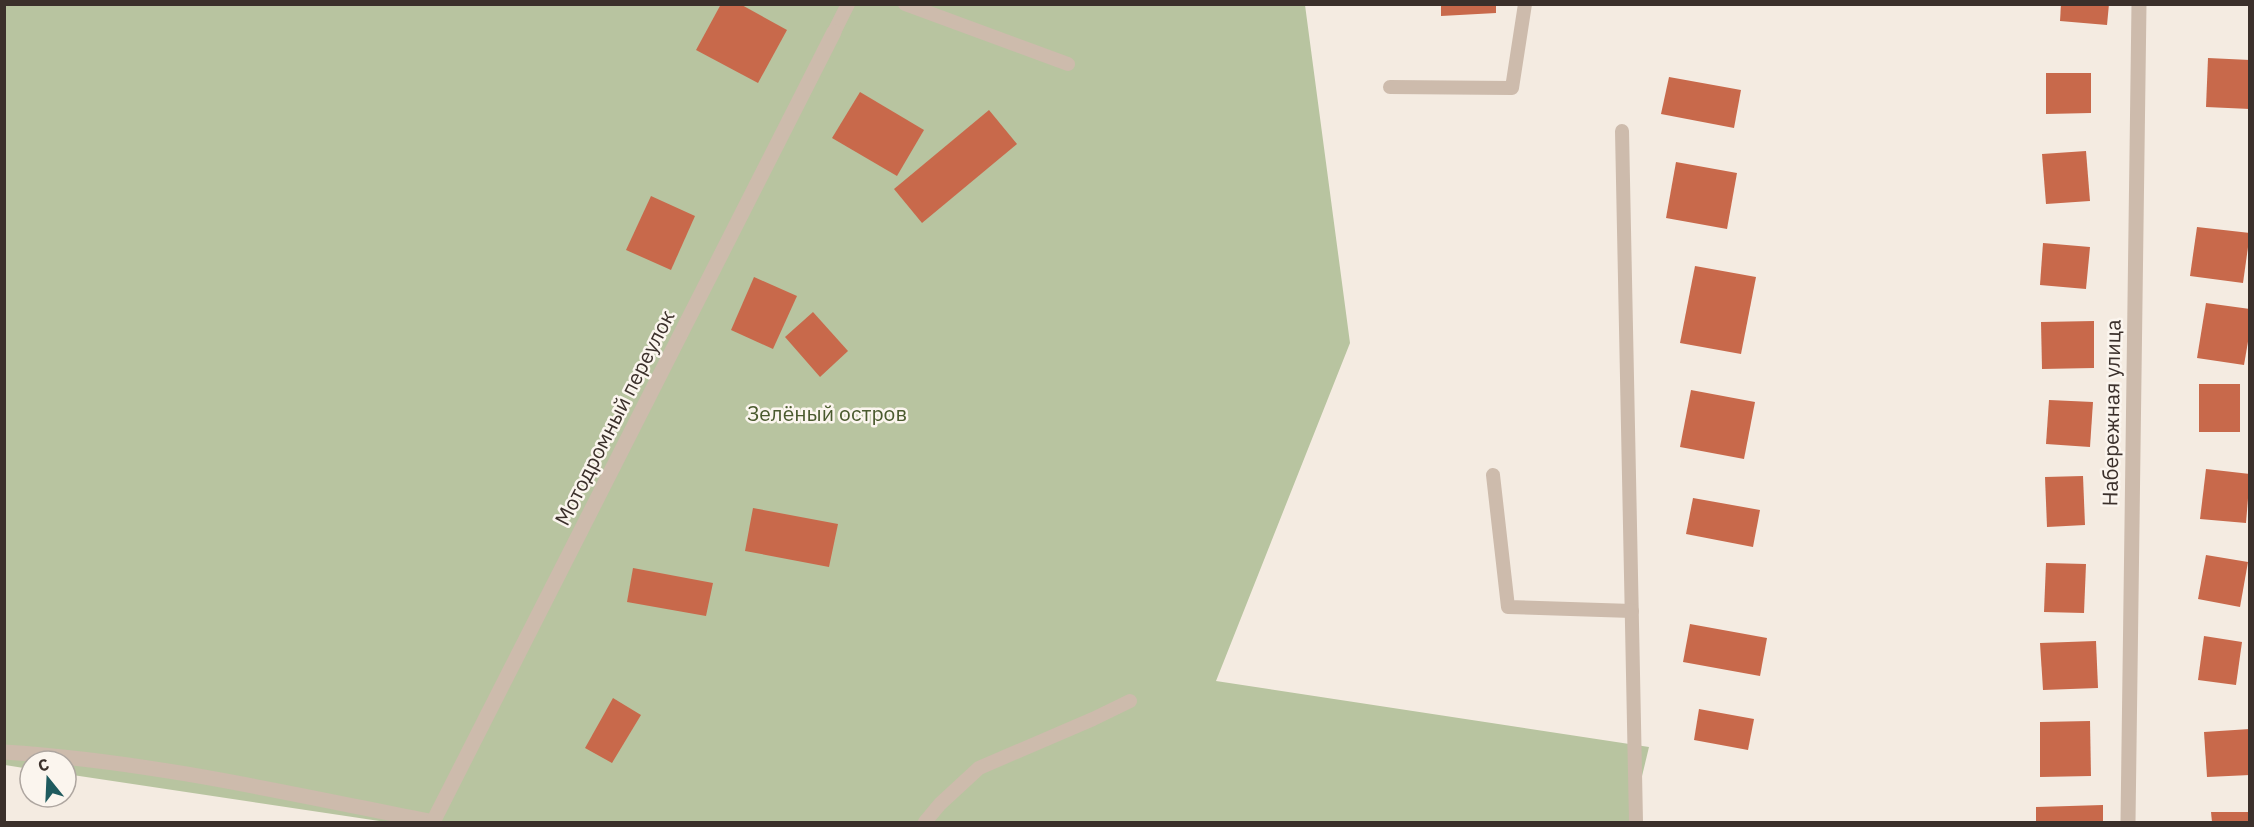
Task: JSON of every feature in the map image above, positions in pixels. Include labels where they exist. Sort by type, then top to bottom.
[{"type":"street","name":"Набережная улица","points":[[2128,822],[2139,4]]},
{"type":"street","name":"Мотодромный переулок","points":[[433,822],[834,32]]},
{"type":"street","points":[[4,752],[60,755],[258,787],[433,822]]},
{"type":"lane","points":[[834,32],[848,4]]},
{"type":"lane","points":[[905,4],[1068,64]]},
{"type":"lane","points":[[1390,87],[1512,88],[1525,4]]},
{"type":"lane","points":[[1622,130],[1636,822]]},
{"type":"lane","points":[[1493,475],[1508,607],[1632,611]]},
{"type":"lane","points":[[924,822],[979,768],[1130,701]]},
{"type":"green space","name":"Зелёный остров","points":[[4,5],[1305,5],[1350,343],[1216,681],[1649,747],[1631,822],[386,822],[78,776],[78,749],[18,749],[18,767],[5,765]]},
{"type":"building","points":[[721,4],[740,4],[787,30],[758,83],[696,50]]},
{"type":"building","points":[[1441,4],[1496,4],[1496,13],[1441,16]]},
{"type":"building","points":[[2061,4],[2109,4],[2107,25],[2060,21]]},
{"type":"building","points":[[2208,58],[2250,60],[2250,109],[2206,107]]},
{"type":"building","points":[[2046,73],[2091,73],[2091,113],[2046,114]]},
{"type":"building","points":[[1669,77],[1741,90],[1734,128],[1661,114]]},
{"type":"building","points":[[860,92],[924,130],[897,176],[832,138]]},
{"type":"building","points":[[989,110],[1017,144],[922,223],[894,189]]},
{"type":"building","points":[[2086,151],[2090,201],[2046,204],[2042,154]]},
{"type":"building","points":[[1676,162],[1737,173],[1727,229],[1666,218]]},
{"type":"building","points":[[651,196],[695,216],[671,270],[626,250]]},
{"type":"building","points":[[2197,227],[2250,233],[2243,283],[2190,276]]},
{"type":"building","points":[[2043,243],[2090,247],[2086,289],[2040,285]]},
{"type":"building","points":[[1695,266],[1756,277],[1741,354],[1680,343]]},
{"type":"building","points":[[754,277],[797,296],[773,349],[731,330]]},
{"type":"building","points":[[2206,303],[2250,309],[2250,330],[2244,365],[2197,358]]},
{"type":"building","points":[[813,312],[848,351],[820,377],[785,337]]},
{"type":"building","points":[[2094,321],[2094,368],[2042,369],[2041,322]]},
{"type":"building","points":[[2199,384],[2240,384],[2240,432],[2199,432]]},
{"type":"building","points":[[1691,390],[1755,402],[1744,459],[1680,447]]},
{"type":"building","points":[[2049,400],[2093,402],[2090,447],[2046,444]]},
{"type":"building","points":[[2206,469],[2250,474],[2246,523],[2200,519]]},
{"type":"building","points":[[2083,476],[2085,525],[2047,527],[2045,477]]},
{"type":"building","points":[[1693,498],[1760,510],[1753,547],[1686,534]]},
{"type":"building","points":[[753,508],[838,524],[829,567],[745,551]]},
{"type":"building","points":[[2206,555],[2248,562],[2240,607],[2198,599]]},
{"type":"building","points":[[2046,563],[2086,564],[2084,613],[2044,612]]},
{"type":"building","points":[[633,568],[713,583],[706,616],[627,602]]},
{"type":"building","points":[[1690,624],[1767,638],[1760,676],[1683,662]]},
{"type":"building","points":[[2204,636],[2242,642],[2236,685],[2198,680]]},
{"type":"building","points":[[2096,641],[2098,688],[2043,690],[2040,643]]},
{"type":"building","points":[[613,698],[641,715],[612,763],[585,748]]},
{"type":"building","points":[[1699,709],[1754,719],[1748,750],[1694,740]]},
{"type":"building","points":[[2090,721],[2091,776],[2040,777],[2040,722]]},
{"type":"building","points":[[2250,729],[2250,775],[2207,777],[2204,732]]},
{"type":"building","points":[[2103,805],[2103,822],[2036,822],[2036,807]]},
{"type":"building","points":[[2211,812],[2250,812],[2250,822],[2212,822]]}]
